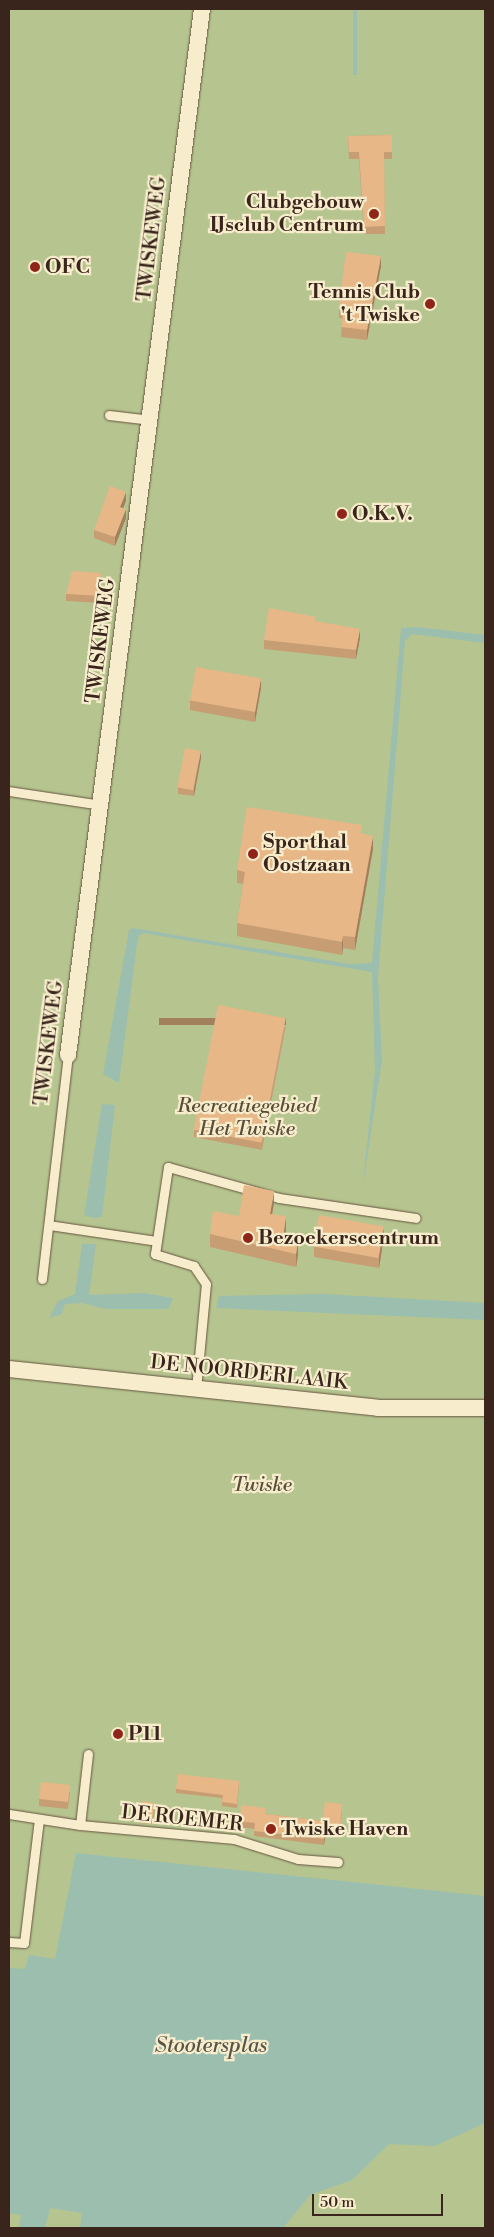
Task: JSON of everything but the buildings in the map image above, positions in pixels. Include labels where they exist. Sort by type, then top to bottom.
[{"type":"street","name":"TWISKEWEG","points":[[68,1055],[102,805],[202,9]]},
{"type":"street","name":"DE NOORDERLAAIK","points":[[9,1369],[378,1408],[485,1408]]},
{"type":"lane","points":[[109,415],[151,420]]},
{"type":"lane","points":[[9,791],[102,805]]},
{"type":"lane","name":"TWISKEWEG","points":[[42,1279],[68,1055]]},
{"type":"lane","points":[[196,1389],[206,1284],[194,1266],[155,1254],[168,1167],[271,1196],[416,1218]]},
{"type":"lane","points":[[48,1225],[157,1241]]},
{"type":"lane","points":[[80,1825],[88,1754]]},
{"type":"lane","name":"DE ROEMER","points":[[9,1814],[80,1825],[234,1840],[298,1859],[338,1862]]},
{"type":"lane","points":[[9,1942],[24,1943],[39,1819]]},
{"type":"green space","name":"Recreatiegebied Het Twiske","points":[[9,9],[485,9],[485,2228],[9,2228]]},
{"type":"water","points":[[353,9],[357,9],[357,75],[353,75]]},
{"type":"water","points":[[417,627],[485,635],[485,643],[412,634],[405,641],[378,977],[382,1060],[362,1191],[375,1070],[372,972],[143,933],[138,937],[119,1083],[103,1074],[129,930],[133,928],[350,964],[372,963],[401,628]]},
{"type":"water","points":[[102,1104],[115,1105],[102,1217],[93,1218],[84,1215]]},
{"type":"water","points":[[82,1244],[96,1244],[89,1295],[144,1293],[173,1298],[168,1309],[106,1309],[82,1303],[65,1304],[62,1314],[49,1318],[58,1301],[75,1294]]},
{"type":"water","points":[[324,1294],[485,1303],[485,1320],[216,1308],[219,1296]]},
{"type":"water","name":"Stootersplas","points":[[76,1853],[485,1896],[485,2123],[435,2146],[389,2144],[352,2180],[310,2195],[283,2228],[80,2228],[82,2213],[50,2208],[45,2228],[19,2228],[21,2215],[9,2213],[10,1968],[25,1969],[29,1955],[55,1959]]},
{"type":"place","name":"Clubgebouw IJsclub Centrum","points":[[374,214]]},
{"type":"place","name":"OFC","points":[[35,267]]},
{"type":"place","name":"Tennis Club 't Twiske","points":[[430,304]]},
{"type":"place","name":"O.K.V.","points":[[342,514]]},
{"type":"place","name":"Sporthal Oostzaan","points":[[253,854]]},
{"type":"place","name":"Bezoekerscentrum","points":[[248,1238]]},
{"type":"place","name":"P11","points":[[118,1734]]},
{"type":"place","name":"Twiske Haven","points":[[271,1829]]},
{"type":"park label","name":"Twiske","points":[[262,1485]]}]
